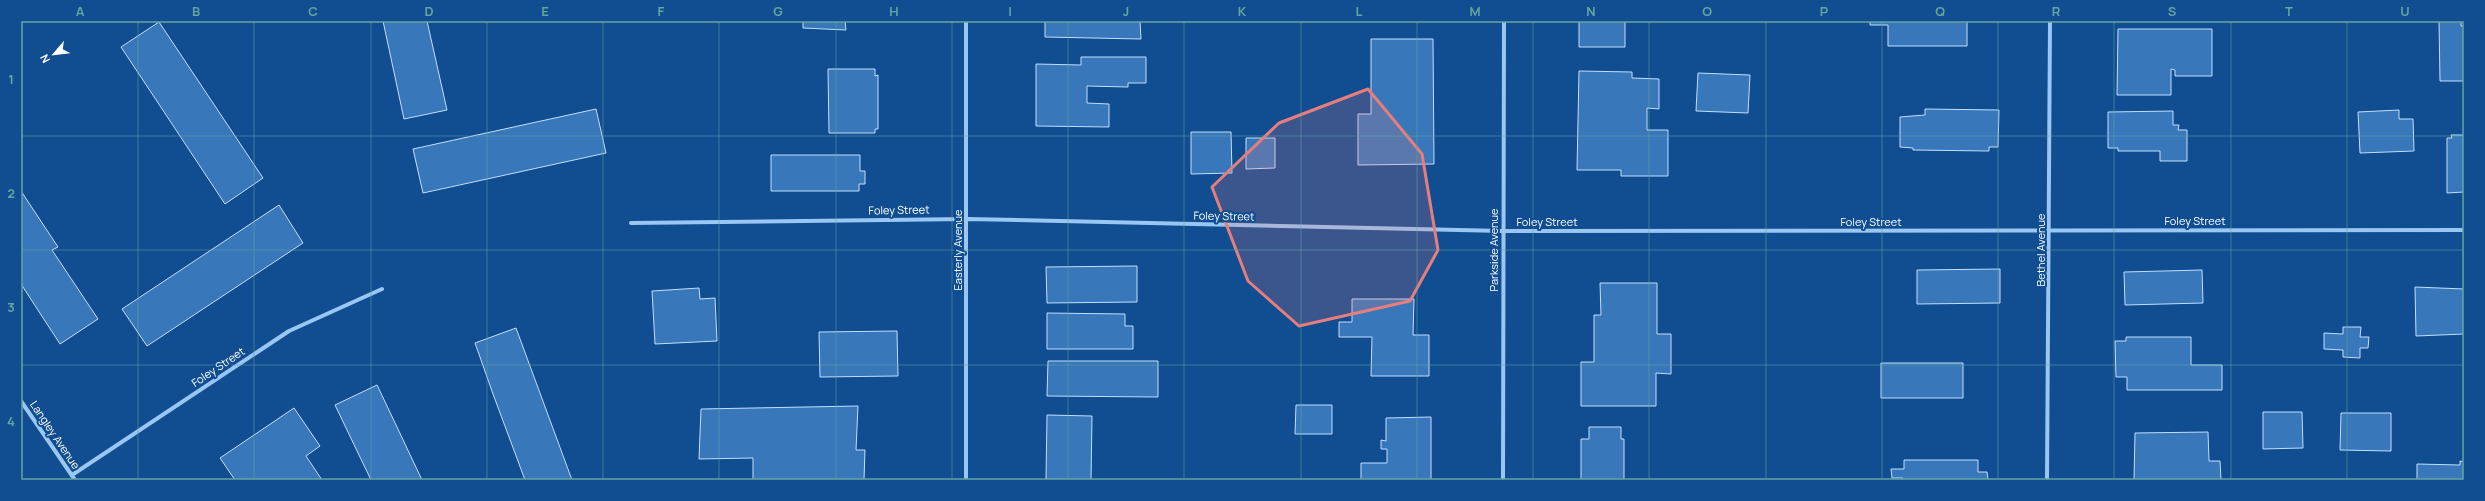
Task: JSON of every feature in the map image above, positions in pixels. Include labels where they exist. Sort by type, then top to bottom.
[{"type":"street","name":"Easterly Avenue","points":[[966,21],[968,219],[966,480]]},
{"type":"street","name":"Parkside Avenue","points":[[1503,480],[1504,21]]},
{"type":"street","name":"Bethel Avenue","points":[[2047,480],[2050,230],[2050,21]]},
{"type":"street","name":"Foley Street","points":[[631,223],[968,219],[1503,232],[2464,230]]},
{"type":"street","name":"Foley Street","points":[[72,475],[289,331],[382,289]]},
{"type":"street","name":"Langley Avenue","points":[[21,400],[75,480]]},
{"type":"highlighted area","points":[[1368,89],[1422,154],[1438,250],[1410,301],[1299,326],[1248,281],[1212,187],[1279,123]]},
{"type":"building","points":[[383,21],[427,21],[447,110],[404,119]]},
{"type":"building","points":[[803,21],[845,21],[846,30],[803,28]]},
{"type":"building","points":[[1045,21],[1140,21],[1141,39],[1045,37]]},
{"type":"building","points":[[1579,21],[1625,21],[1625,47],[1579,47]]},
{"type":"building","points":[[1870,21],[1967,21],[1967,46],[1888,46],[1888,25],[1870,25]]},
{"type":"building","points":[[2439,21],[2461,21],[2461,26],[2464,26],[2464,81],[2440,81]]},
{"type":"building","points":[[159,22],[263,178],[225,204],[121,47]]},
{"type":"building","points":[[2118,29],[2212,29],[2212,76],[2175,76],[2175,70],[2171,69],[2171,95],[2117,95]]},
{"type":"building","points":[[1371,39],[1433,39],[1434,164],[1358,165],[1358,114],[1371,114]]},
{"type":"building","points":[[1081,57],[1146,57],[1146,83],[1128,83],[1128,87],[1087,86],[1087,103],[1109,104],[1109,127],[1036,126],[1036,64],[1081,65]]},
{"type":"building","points":[[828,69],[875,69],[875,76],[878,75],[878,129],[875,129],[875,133],[829,133]]},
{"type":"building","points":[[1579,71],[1632,72],[1632,78],[1659,79],[1659,109],[1647,108],[1647,130],[1668,130],[1668,176],[1621,176],[1621,170],[1577,170]]},
{"type":"building","points":[[1698,73],[1750,75],[1748,113],[1696,111]]},
{"type":"building","points":[[596,109],[606,153],[423,193],[413,149]]},
{"type":"building","points":[[1925,109],[1999,110],[1998,147],[1989,147],[1989,151],[1913,150],[1913,148],[1900,147],[1900,117],[1925,115]]},
{"type":"building","points":[[2399,110],[2399,119],[2413,119],[2414,151],[2360,153],[2358,112]]},
{"type":"building","points":[[2173,111],[2173,125],[2179,125],[2178,130],[2187,130],[2187,161],[2160,161],[2160,151],[2118,151],[2118,148],[2108,148],[2108,112]]},
{"type":"building","points":[[1191,132],[1231,132],[1232,173],[1191,174]]},
{"type":"building","points":[[2451,135],[2464,135],[2464,192],[2447,193],[2447,138],[2452,138]]},
{"type":"building","points":[[1246,138],[1275,138],[1275,168],[1246,169]]},
{"type":"building","points":[[771,155],[860,155],[860,171],[865,171],[865,184],[859,184],[859,191],[771,191]]},
{"type":"building","points":[[21,191],[58,247],[52,250],[98,319],[60,344],[21,284]]},
{"type":"building","points":[[279,205],[303,243],[147,346],[122,309]]},
{"type":"building","points":[[1137,266],[1137,302],[1047,303],[1046,267]]},
{"type":"building","points":[[2000,269],[2000,303],[1917,304],[1917,270]]},
{"type":"building","points":[[2202,270],[2203,303],[2125,305],[2124,272]]},
{"type":"building","points":[[1600,283],[1657,283],[1657,334],[1671,334],[1671,374],[1656,373],[1656,406],[1581,406],[1581,362],[1594,362],[1594,315],[1601,315]]},
{"type":"building","points":[[2415,287],[2464,289],[2464,334],[2416,336]]},
{"type":"building","points":[[699,288],[700,299],[715,298],[717,341],[655,344],[652,291]]},
{"type":"building","points":[[1352,299],[1414,299],[1413,335],[1429,335],[1429,376],[1371,376],[1372,337],[1339,337],[1339,322],[1352,322]]},
{"type":"building","points":[[1047,313],[1125,314],[1125,326],[1133,326],[1133,349],[1047,349]]},
{"type":"building","points":[[2343,327],[2361,327],[2360,337],[2369,337],[2368,348],[2360,348],[2360,358],[2343,357],[2343,350],[2324,349],[2324,333],[2343,334]]},
{"type":"building","points":[[516,328],[572,480],[525,480],[493,394],[475,343]]},
{"type":"building","points":[[897,331],[898,376],[820,377],[819,332]]},
{"type":"building","points":[[2126,337],[2191,337],[2191,365],[2222,365],[2222,390],[2127,390],[2127,377],[2116,377],[2115,341],[2126,341]]},
{"type":"building","points":[[1048,361],[1158,361],[1158,397],[1047,396]]},
{"type":"building","points":[[1881,363],[1963,363],[1963,398],[1881,398]]},
{"type":"building","points":[[377,385],[422,480],[371,480],[335,405]]},
{"type":"building","points":[[1296,405],[1332,405],[1332,434],[1295,434]]},
{"type":"building","points":[[858,406],[856,450],[865,450],[864,480],[753,480],[753,458],[699,459],[701,409]]},
{"type":"building","points":[[294,408],[320,446],[306,456],[322,480],[235,480],[220,458]]},
{"type":"building","points":[[2263,412],[2302,412],[2303,448],[2263,449]]},
{"type":"building","points":[[2341,413],[2391,413],[2391,451],[2340,450]]},
{"type":"building","points":[[1047,415],[1092,416],[1091,480],[1046,479]]},
{"type":"building","points":[[1431,417],[1431,480],[1361,480],[1361,463],[1387,463],[1387,449],[1381,449],[1381,440],[1386,441],[1386,418]]},
{"type":"building","points":[[1589,427],[1621,427],[1621,439],[1624,439],[1624,480],[1581,480],[1581,439],[1589,439]]},
{"type":"building","points":[[2208,432],[2209,461],[2220,461],[2221,480],[2134,480],[2135,433]]},
{"type":"building","points":[[1904,460],[1978,460],[1978,472],[1987,472],[1988,480],[1903,480],[1903,478],[1892,478],[1891,469],[1904,469]]},
{"type":"building","points":[[2460,461],[2464,462],[2464,480],[2417,480],[2417,464],[2460,465]]}]
